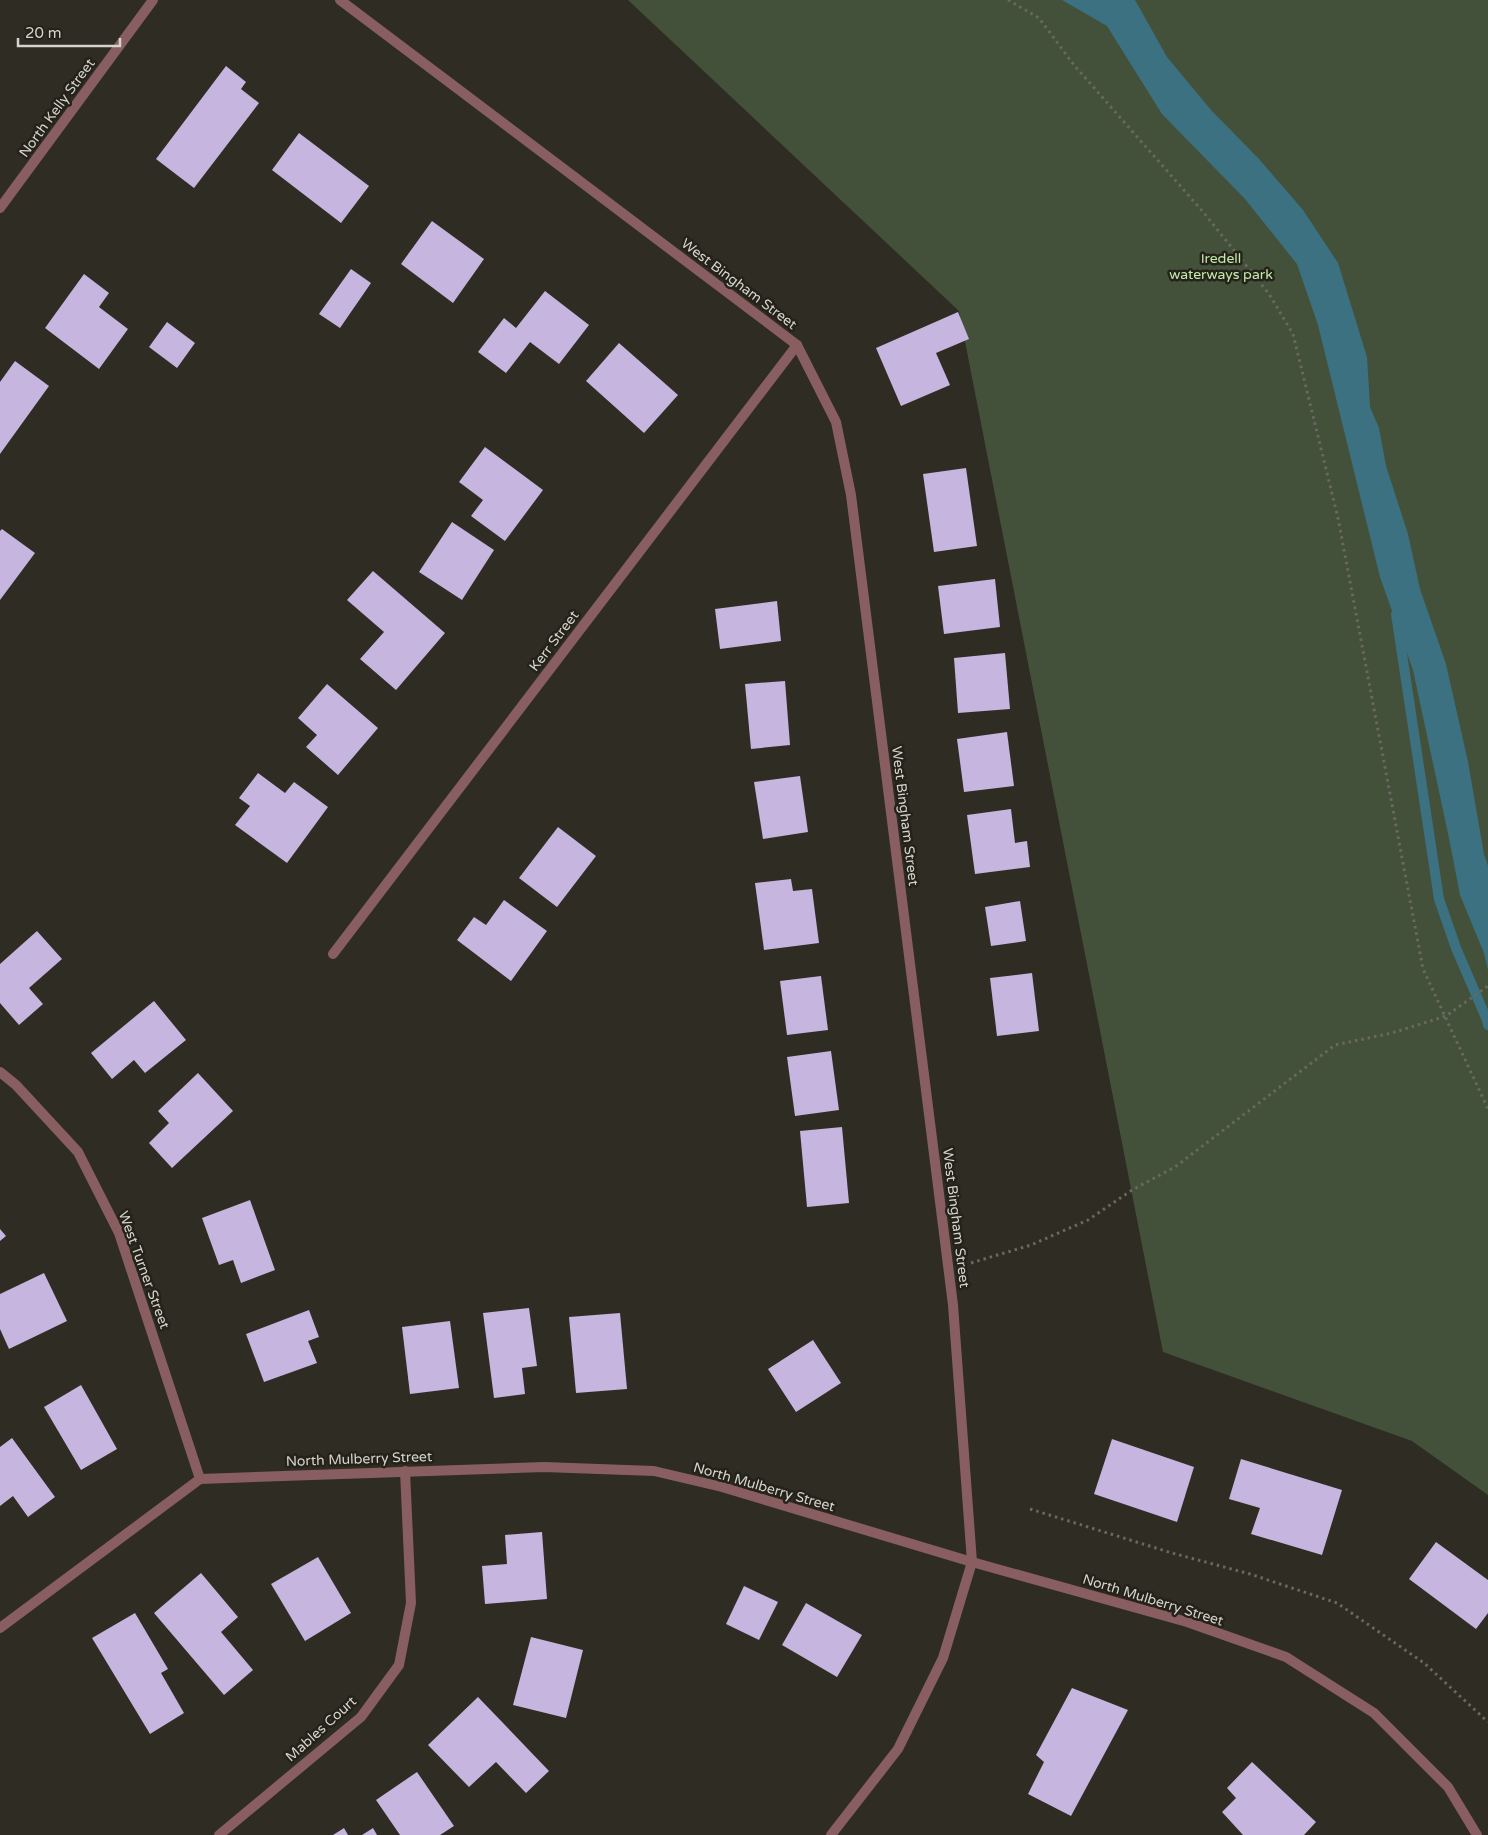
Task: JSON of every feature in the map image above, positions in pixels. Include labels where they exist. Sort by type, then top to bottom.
[{"type":"street","name":"North Kelly Street","points":[[0,208],[154,0]]},
{"type":"street","name":"West Bingham Street","points":[[340,0],[797,345],[836,422],[851,496],[949,1270],[972,1562],[943,1658],[898,1749],[831,1835]]},
{"type":"street","name":"Kerr Street","points":[[333,954],[797,345]]},
{"type":"street","name":"West Turner Street","points":[[0,1072],[16,1085],[78,1152],[119,1233],[200,1479]]},
{"type":"street","name":"North Mulberry Street","points":[[200,1479],[544,1467],[654,1471],[722,1487],[972,1562],[1187,1622],[1286,1657],[1374,1713],[1448,1787],[1477,1835]]},
{"type":"street","name":"Mables Court","points":[[219,1835],[361,1717],[399,1665],[411,1603],[406,1471]]},
{"type":"street","points":[[0,1628],[200,1479]]},
{"type":"path","points":[[1008,0],[1039,18],[1074,65],[1204,213],[1269,294],[1293,334],[1338,518],[1422,969],[1446,1016],[1488,1109]]},
{"type":"path","points":[[949,1270],[1031,1245],[1088,1220],[1132,1190],[1175,1167],[1335,1045],[1392,1033],[1446,1016],[1488,986]]},
{"type":"path","points":[[1030,1509],[1172,1553],[1250,1574],[1337,1603],[1424,1663],[1488,1722]]},
{"type":"green space","name":"Iredell waterways park","points":[[628,0],[1488,0],[1488,1495],[1412,1441],[1163,1352],[959,311]]},
{"type":"water","points":[[1062,0],[1135,0],[1167,57],[1211,110],[1259,159],[1303,210],[1338,263],[1367,357],[1370,407],[1379,428],[1386,466],[1408,534],[1420,589],[1446,664],[1468,762],[1484,854],[1488,866],[1488,970],[1484,953],[1460,895],[1413,670],[1380,577],[1318,325],[1297,264],[1245,199],[1162,114],[1107,26]]},
{"type":"building","points":[[226,66],[246,82],[241,89],[259,103],[194,188],[156,159]]},
{"type":"building","points":[[299,133],[369,186],[341,223],[272,170]]},
{"type":"building","points":[[432,221],[484,259],[453,303],[401,264]]},
{"type":"building","points":[[351,269],[371,283],[340,328],[319,314]]},
{"type":"building","points":[[84,274],[109,293],[99,307],[128,329],[99,369],[45,328]]},
{"type":"building","points":[[545,291],[589,325],[559,364],[530,342],[506,373],[478,352],[504,318],[516,328]]},
{"type":"building","points":[[958,312],[969,339],[936,353],[950,385],[901,406],[876,348]]},
{"type":"building","points":[[167,322],[195,343],[177,368],[149,347]]},
{"type":"building","points":[[619,343],[678,395],[644,433],[586,381]]},
{"type":"building","points":[[15,361],[49,386],[0,454],[0,382]]},
{"type":"building","points":[[485,447],[543,490],[505,541],[471,516],[483,500],[459,482]]},
{"type":"building","points":[[966,468],[977,546],[934,552],[923,474]]},
{"type":"building","points":[[452,522],[494,550],[462,600],[419,572]]},
{"type":"building","points":[[2,529],[35,553],[0,600],[0,531]]},
{"type":"building","points":[[373,571],[445,633],[396,690],[360,659],[384,632],[347,600]]},
{"type":"building","points":[[995,579],[1000,627],[944,634],[938,586]]},
{"type":"building","points":[[777,601],[781,641],[720,649],[715,609]]},
{"type":"building","points":[[1005,653],[1010,709],[958,713],[954,658]]},
{"type":"building","points":[[785,681],[790,745],[751,749],[745,684]]},
{"type":"building","points":[[327,684],[378,728],[338,775],[306,747],[317,735],[298,718]]},
{"type":"building","points":[[1007,732],[1014,786],[964,792],[957,739]]},
{"type":"building","points":[[258,773],[285,793],[294,782],[328,807],[287,863],[235,825],[250,806],[239,798]]},
{"type":"building","points":[[800,776],[808,832],[763,839],[754,782]]},
{"type":"building","points":[[1011,809],[1015,843],[1027,841],[1030,867],[975,874],[967,815]]},
{"type":"building","points":[[558,827],[596,856],[557,907],[519,878]]},
{"type":"building","points":[[791,879],[793,891],[812,889],[819,943],[764,950],[755,883]]},
{"type":"building","points":[[504,900],[547,931],[511,981],[457,940],[474,917],[486,925]]},
{"type":"building","points":[[1020,901],[1026,941],[991,946],[985,907]]},
{"type":"building","points":[[37,931],[62,959],[29,988],[43,1004],[19,1025],[0,1003],[0,964]]},
{"type":"building","points":[[1032,973],[1039,1031],[997,1036],[990,978]]},
{"type":"building","points":[[821,976],[828,1030],[787,1035],[780,981]]},
{"type":"building","points":[[154,1001],[186,1040],[145,1073],[134,1060],[112,1079],[91,1053]]},
{"type":"building","points":[[831,1051],[839,1110],[795,1116],[787,1057]]},
{"type":"building","points":[[198,1073],[233,1111],[172,1168],[149,1143],[169,1123],[158,1111]]},
{"type":"building","points":[[842,1127],[849,1203],[807,1207],[800,1131]]},
{"type":"building","points":[[250,1200],[275,1270],[241,1283],[233,1260],[219,1265],[202,1218]]},
{"type":"building","points":[[0,1229],[6,1236],[0,1241]]},
{"type":"building","points":[[44,1273],[67,1321],[9,1349],[0,1329],[0,1294]]},
{"type":"building","points":[[529,1308],[537,1366],[522,1368],[525,1394],[494,1398],[483,1313]]},
{"type":"building","points":[[309,1310],[319,1337],[308,1341],[317,1363],[264,1382],[246,1334]]},
{"type":"building","points":[[620,1313],[627,1389],[576,1393],[569,1317]]},
{"type":"building","points":[[450,1321],[459,1388],[410,1394],[402,1327]]},
{"type":"building","points":[[813,1340],[841,1383],[796,1412],[768,1369]]},
{"type":"building","points":[[81,1385],[117,1449],[81,1470],[44,1407]]},
{"type":"building","points":[[12,1438],[55,1497],[28,1517],[13,1496],[0,1506],[0,1447]]},
{"type":"building","points":[[1112,1439],[1194,1467],[1177,1522],[1094,1494]]},
{"type":"building","points":[[1241,1459],[1342,1490],[1322,1555],[1251,1534],[1260,1508],[1229,1499]]},
{"type":"building","points":[[542,1532],[547,1599],[485,1604],[482,1566],[507,1564],[505,1535]]},
{"type":"building","points":[[1436,1542],[1488,1580],[1488,1613],[1476,1629],[1409,1579]]},
{"type":"building","points":[[318,1557],[351,1613],[305,1641],[271,1584]]},
{"type":"building","points":[[201,1573],[238,1617],[221,1632],[253,1670],[224,1695],[154,1613]]},
{"type":"building","points":[[744,1586],[778,1602],[759,1640],[726,1624]]},
{"type":"building","points":[[806,1603],[862,1635],[837,1677],[782,1645]]},
{"type":"building","points":[[135,1613],[168,1669],[161,1673],[184,1713],[150,1734],[92,1638]]},
{"type":"building","points":[[531,1637],[583,1650],[566,1718],[513,1705]]},
{"type":"building","points":[[1072,1688],[1128,1710],[1071,1816],[1028,1794],[1044,1762],[1036,1755]]},
{"type":"building","points":[[478,1697],[549,1771],[526,1793],[496,1762],[469,1787],[428,1745]]},
{"type":"building","points":[[1252,1762],[1316,1822],[1304,1835],[1243,1835],[1222,1812],[1236,1798],[1227,1788]]},
{"type":"building","points":[[417,1772],[454,1826],[440,1835],[400,1835],[376,1800]]},
{"type":"building","points":[[344,1828],[348,1835],[333,1835]]},
{"type":"building","points":[[373,1828],[377,1835],[362,1835]]},
{"type":"waterway","points":[[1396,614],[1439,899],[1456,948],[1488,1025]]}]
